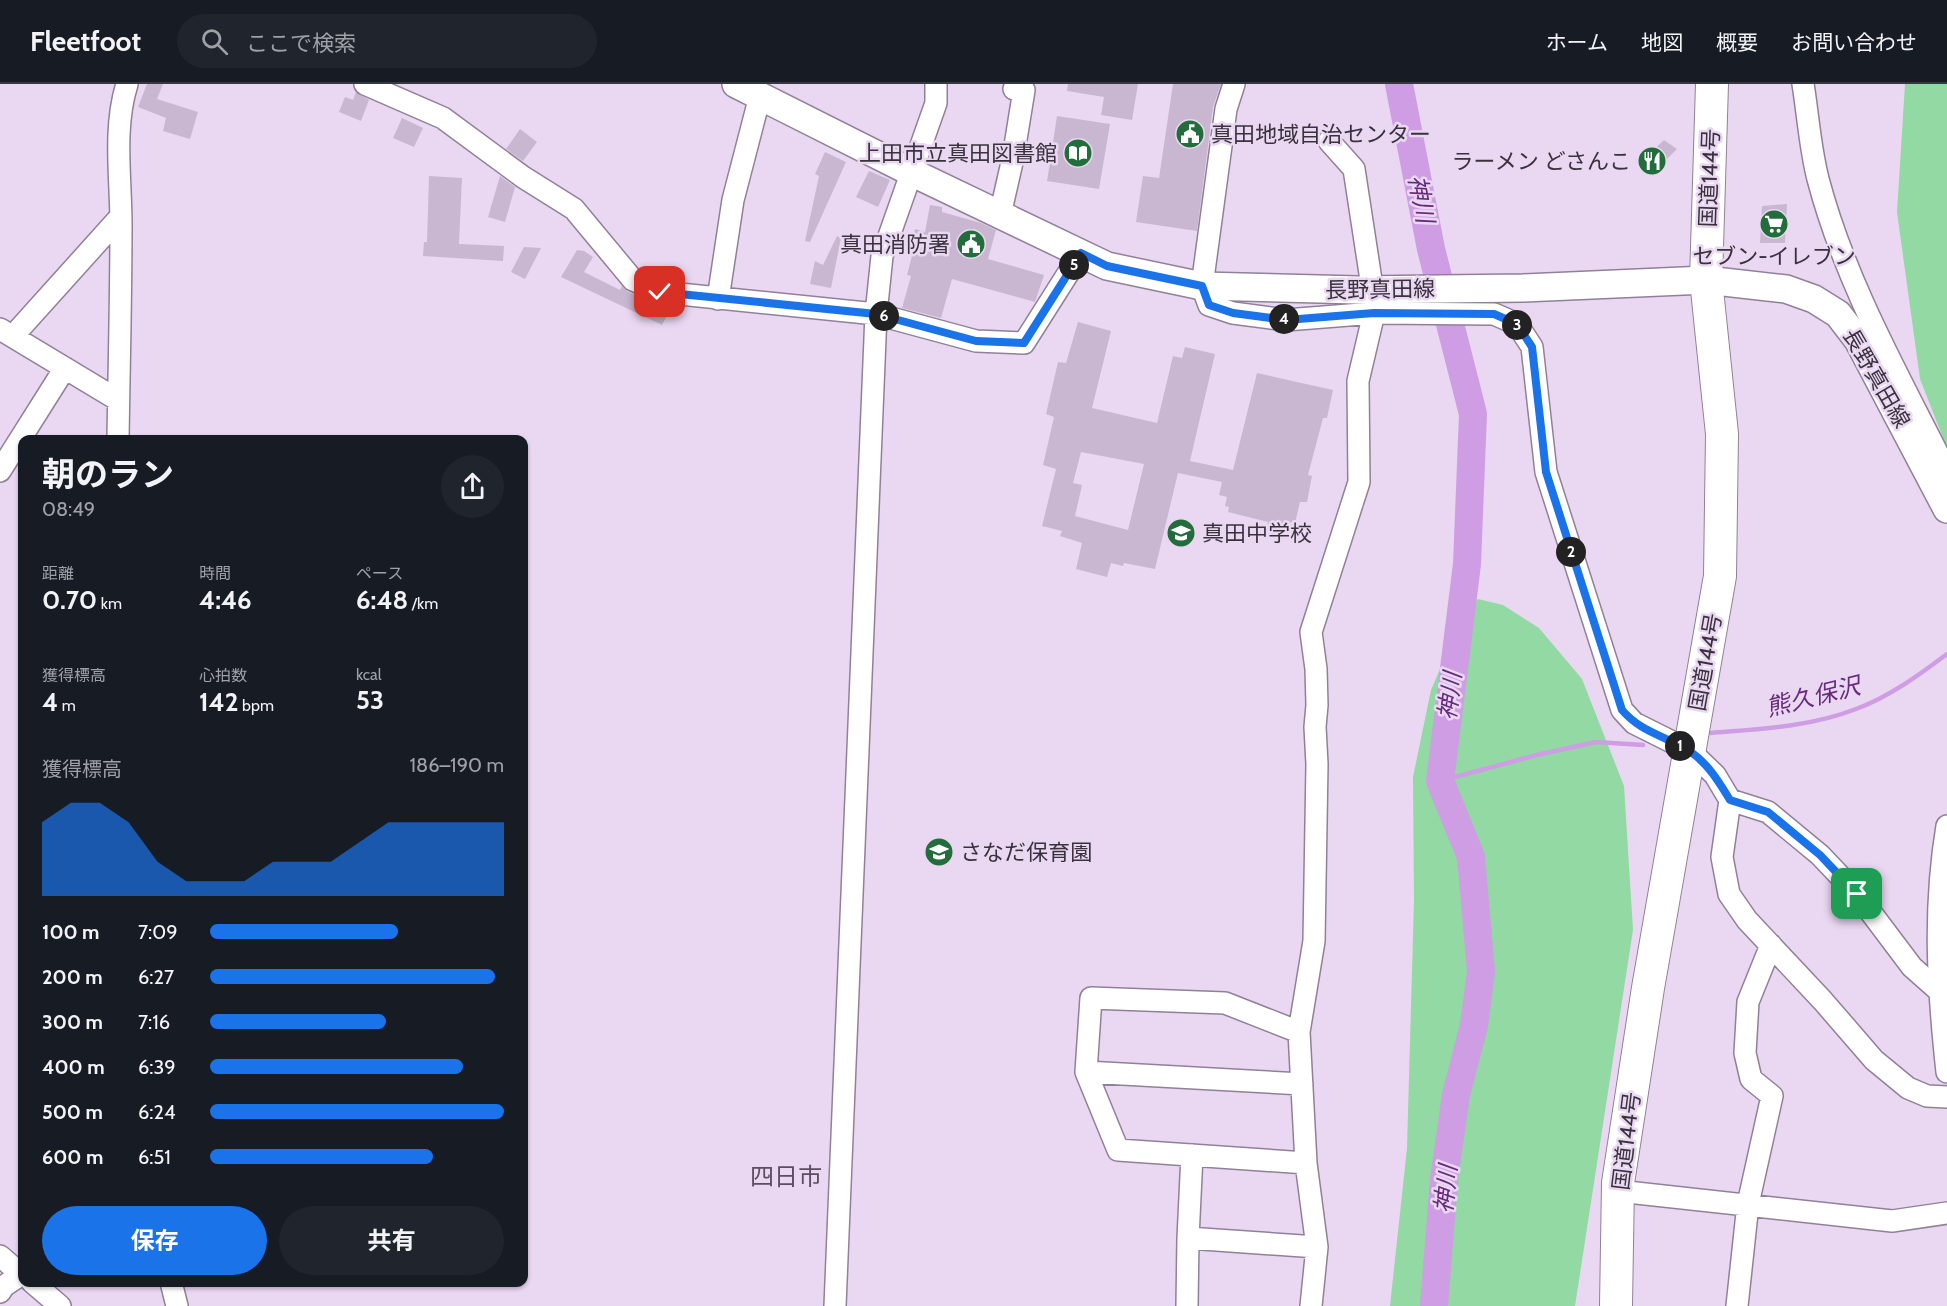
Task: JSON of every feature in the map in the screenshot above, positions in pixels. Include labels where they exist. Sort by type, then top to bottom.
[{"type":"highway","name":"国道144号","points":[[1616,1306],[1618,1191],[1648,988],[1720,576],[1722,434],[1706,280],[1712,84]]},
{"type":"main road","name":"長野真田線","points":[[736,84],[911,172],[1107,266],[1202,286],[1375,294],[1706,280],[1786,289],[1814,299],[1838,314],[1858,340],[1947,508]]},
{"type":"street","points":[[118,435],[121,216],[119,142],[123,94],[127,84]]},
{"type":"street","points":[[365,84],[443,118],[523,177],[574,209],[633,280],[660,292],[876,314],[976,341],[1024,343],[1081,253]]},
{"type":"street","points":[[835,1306],[876,314],[882,256],[936,103],[936,84]]},
{"type":"street","points":[[1202,286],[1226,109],[1234,84]]},
{"type":"street","points":[[1803,84],[1817,178],[1834,231],[1858,289],[1947,472]]},
{"type":"street","points":[[1000,215],[1013,158],[1021,88]]},
{"type":"street","points":[[718,299],[733,200],[760,96]]},
{"type":"street","points":[[1311,1306],[1317,1247],[1306,1163],[1299,1032],[1314,941],[1317,705],[1316,669],[1311,632],[1359,482],[1358,381],[1375,294],[1354,169],[1329,141]]},
{"type":"street","points":[[118,400],[7,332],[121,216]]},
{"type":"street","points":[[1375,294],[1395,315],[1494,314],[1517,324],[1532,347],[1546,472],[1622,710],[1634,723],[1690,751],[1715,775],[1730,800],[1722,857],[1730,894],[1747,920],[1823,1001],[1874,1060],[1908,1088],[1927,1096],[1947,1097]]},
{"type":"street","points":[[23,435],[65,368]]},
{"type":"street","points":[[0,471],[18,442]]},
{"type":"street","points":[[1730,800],[1768,812],[1820,855],[1863,901],[1912,967],[1938,990]]},
{"type":"street","points":[[1947,826],[1938,990],[1947,1072]]},
{"type":"street","points":[[1737,1306],[1748,1204],[1772,1095],[1750,1079],[1745,1053],[1748,1002],[1771,945]]},
{"type":"street","points":[[1299,1032],[1224,1003],[1091,998],[1086,1072],[1118,1150],[1306,1163]]},
{"type":"street","points":[[1086,1072],[1302,1084]]},
{"type":"street","points":[[1187,1306],[1192,1155]]},
{"type":"street","points":[[1618,1191],[1892,1221],[1947,1213]]},
{"type":"street","points":[[1188,1238],[1317,1247]]},
{"type":"street","points":[[0,1256],[18,1271]]},
{"type":"street","points":[[0,1292],[4,1286],[18,1277]]},
{"type":"street","points":[[38,1287],[60,1306]]},
{"type":"street","points":[[172,1287],[177,1306]]},
{"type":"green space","points":[[1905,84],[1947,84],[1947,448],[1920,379],[1897,212]]},
{"type":"green space","points":[[1478,599],[1503,605],[1539,628],[1582,679],[1624,786],[1633,930],[1575,1306],[1390,1306],[1407,1148],[1414,900],[1413,777],[1431,690],[1463,616]]},
{"type":"building","points":[[147,84],[163,84],[157,99],[198,112],[190,139],[163,131],[166,118],[138,107]]},
{"type":"building","points":[[1068,84],[1138,84],[1132,120],[1101,115],[1104,97],[1067,91]]},
{"type":"building","name":"真田地域自治センター","points":[[1173,84],[1221,84],[1213,107],[1197,231],[1136,222],[1143,176],[1159,178]]},
{"type":"building","points":[[356,92],[369,100],[361,121],[339,112],[345,97],[353,100]]},
{"type":"building","name":"上田市立真田図書館","points":[[1057,116],[1110,124],[1099,189],[1047,181]]},
{"type":"building","points":[[402,118],[423,128],[414,147],[393,138]]},
{"type":"building","points":[[520,129],[537,142],[523,161],[506,149]]},
{"type":"building","points":[[1664,140],[1677,149],[1653,173],[1642,161]]},
{"type":"building","points":[[825,152],[846,162],[810,242],[805,241],[819,176],[815,174]]},
{"type":"building","points":[[869,171],[890,180],[878,207],[856,197]]},
{"type":"building","points":[[429,176],[462,178],[459,244],[504,246],[503,261],[423,256],[424,242],[427,242]]},
{"type":"building","points":[[500,176],[515,187],[505,222],[488,217]]},
{"type":"building","name":"セブン-イレブン","points":[[1787,204],[1785,243],[1760,243],[1762,206]]},
{"type":"building","points":[[930,205],[942,207],[942,212],[981,223],[996,230],[988,259],[1044,275],[1035,302],[952,279],[941,318],[902,308],[911,276],[907,275],[915,244],[912,243],[915,229],[925,232]]},
{"type":"building","points":[[837,236],[841,238],[831,288],[810,284],[815,261],[823,265]]},
{"type":"building","points":[[524,247],[541,248],[525,279],[511,272]]},
{"type":"building","points":[[577,250],[584,251],[593,257],[584,272],[620,290],[622,286],[628,292],[655,304],[671,308],[662,325],[561,277]]},
{"type":"building","points":[[1078,322],[1111,331],[1092,408],[1157,423],[1173,356],[1182,358],[1185,347],[1215,354],[1190,461],[1233,470],[1257,373],[1333,390],[1327,418],[1323,418],[1308,475],[1312,476],[1307,502],[1300,502],[1295,523],[1288,522],[1283,539],[1266,534],[1268,522],[1228,512],[1229,507],[1225,506],[1227,497],[1219,495],[1222,482],[1178,473],[1155,569],[1111,563],[1107,577],[1076,569],[1082,543],[1060,536],[1062,531],[1042,526],[1056,469],[1043,465],[1054,417],[1046,414],[1058,362],[1066,363]],"holes":[[[1081,452],[1144,464],[1128,530],[1075,516],[1082,485],[1073,483]]]},
{"type":"waterway","name":"神川","points":[[1399,84],[1431,249],[1473,414],[1467,564],[1440,781],[1471,857],[1481,972],[1474,1025],[1456,1095],[1444,1179],[1434,1306]]},
{"type":"waterway","name":"熊久保沢","points":[[1711,733],[1784,726],[1839,715],[1892,692],[1947,654]]},
{"type":"waterway","name":"熊久保沢","points":[[1440,781],[1596,742],[1643,745]]},
{"type":"place","name":"真田地域自治センター","points":[[1190,134]]},
{"type":"place","name":"上田市立真田図書館","points":[[1078,153]]},
{"type":"place","name":"ラーメン どさんこ","points":[[1652,161]]},
{"type":"place","name":"セブン-イレブン","points":[[1774,224]]},
{"type":"place","name":"真田消防署","points":[[971,244]]},
{"type":"place","name":"真田中学校","points":[[1181,533]]},
{"type":"place","name":"さなだ保育園","points":[[939,852]]},
{"type":"district","name":"四日市","points":[[786,1177]]},
{"type":"route","points":[[660,292],[876,314],[976,341],[1024,343],[1081,253],[1107,266],[1202,286],[1209,305],[1233,313],[1256,317],[1286,320],[1374,313],[1395,315],[1494,314],[1517,324],[1532,347],[1546,472],[1622,710],[1634,723],[1690,751],[1715,775],[1730,800],[1768,812],[1820,855],[1857,894]]}]
